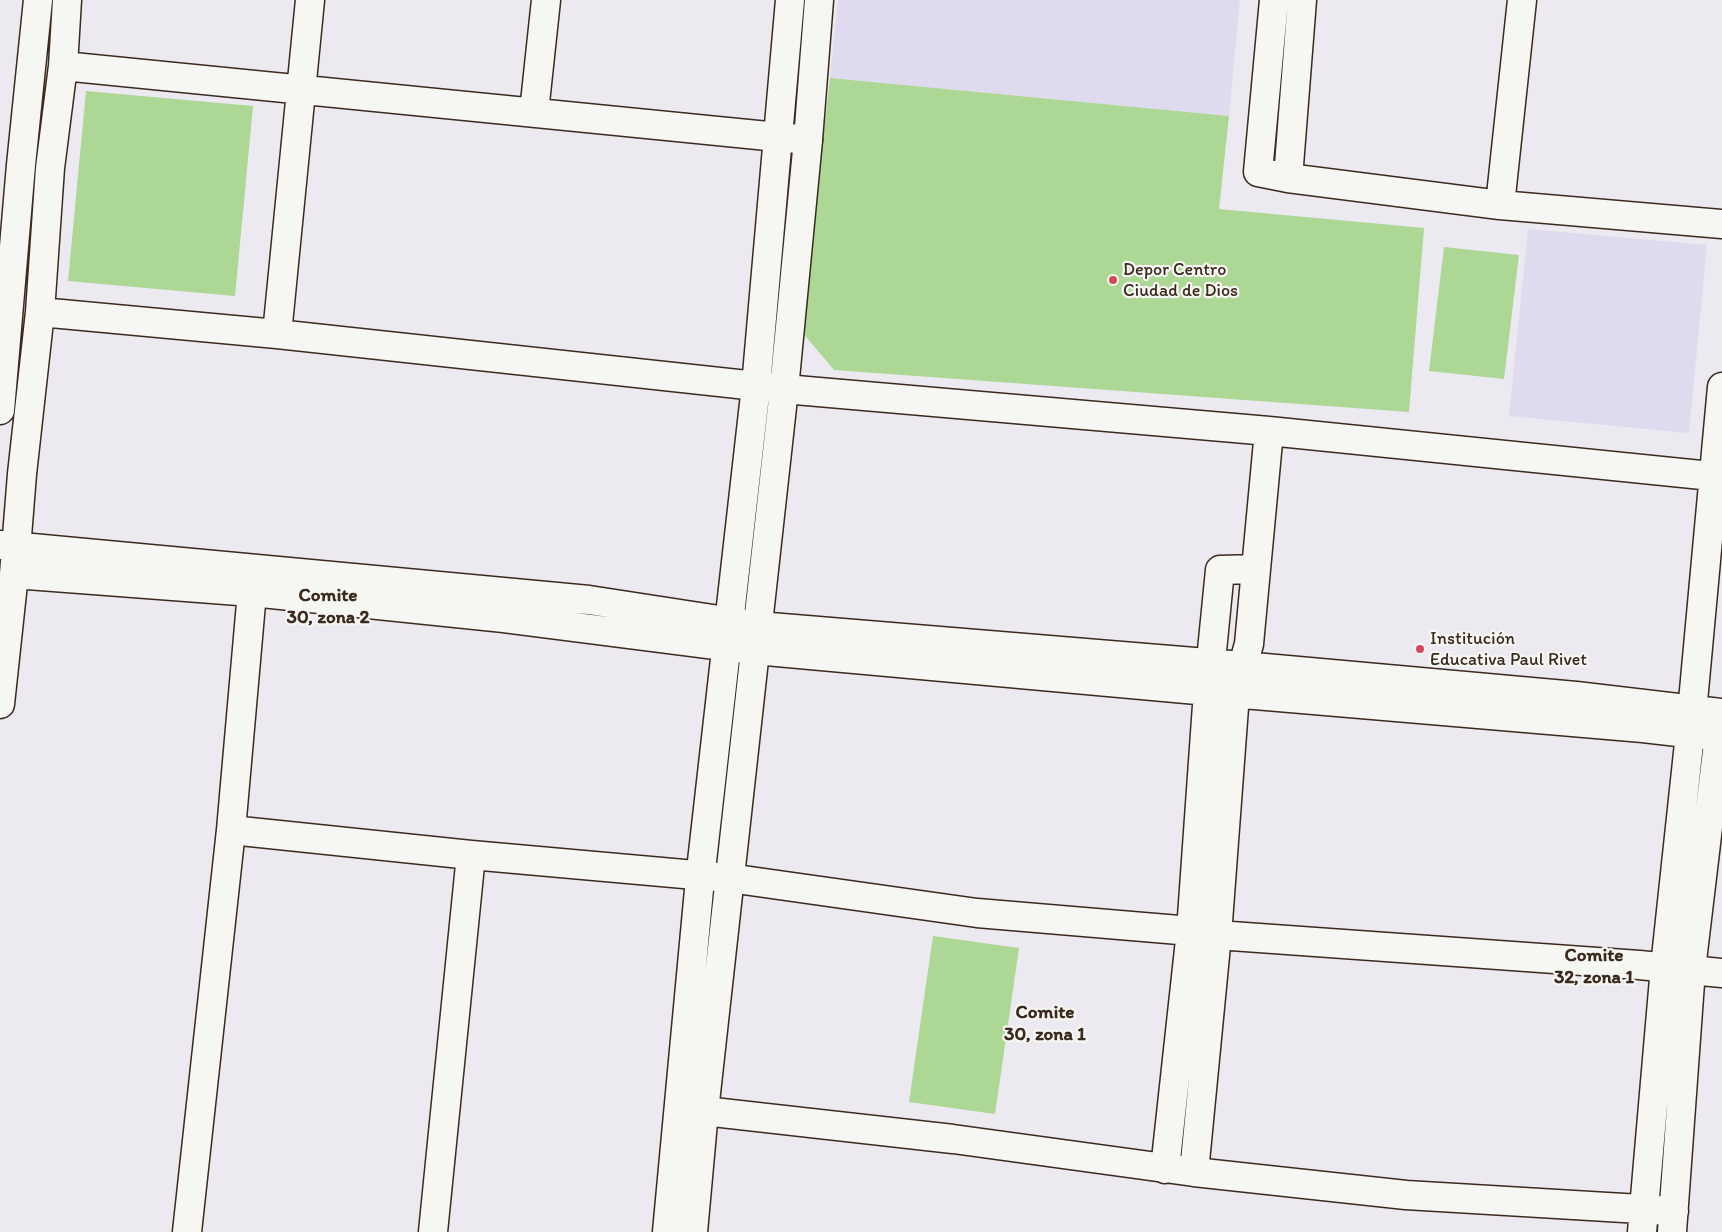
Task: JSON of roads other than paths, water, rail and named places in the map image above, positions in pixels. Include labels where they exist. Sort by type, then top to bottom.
[{"type":"street","points":[[0,410],[10,164],[38,0]]},
{"type":"street","points":[[0,704],[14,574],[8,545],[11,473],[40,312],[50,168],[63,66],[68,0]]},
{"type":"street","points":[[277,334],[310,0]]},
{"type":"street","points":[[534,112],[546,0]]},
{"type":"street","points":[[667,1232],[700,875],[756,386],[790,0]]},
{"type":"street","points":[[693,1232],[729,878],[784,389],[808,140],[819,0]]},
{"type":"street","points":[[1274,0],[1258,172],[1288,178],[1500,205],[1722,224]]},
{"type":"street","points":[[1288,178],[1302,0]]},
{"type":"street","points":[[1500,205],[1522,0]]},
{"type":"street","points":[[63,66],[808,140]]},
{"type":"street","points":[[10,164],[50,168]]},
{"type":"street","points":[[40,312],[277,334],[784,389],[1269,431],[1718,477]]},
{"type":"street","points":[[704,1111],[953,1139],[1165,1169],[1643,1220],[1673,1221],[1678,968],[1691,722],[1718,477],[1722,387]]},
{"type":"street","points":[[1165,1169],[1204,933],[1235,694],[1248,644],[1269,431]]},
{"type":"street","points":[[8,545],[590,600],[728,634]]},
{"type":"street","points":[[1194,1172],[1204,933],[1208,691],[1220,570],[1256,569]]},
{"type":"street","points":[[14,574],[252,592],[504,618],[728,634],[1235,694],[1624,726],[1691,722]]},
{"type":"street","points":[[187,1232],[231,830],[252,592]]},
{"type":"street","points":[[756,638],[1211,663],[1576,696],[1691,722],[1721,725]]},
{"type":"street","points":[[1643,1220],[1678,968],[1721,725],[1722,708]]},
{"type":"street","points":[[231,830],[471,855],[729,878],[977,913],[1204,933],[1678,968],[1722,973]]},
{"type":"street","points":[[433,1232],[471,855]]},
{"type":"place","name":"Depor Centro Ciudad de Dios","points":[[1113,280]]},
{"type":"place","name":"Institución Educativa Paul Rivet","points":[[1420,649]]},
{"type":"district","name":"Comite 30, zona 2","points":[[328,607]]},
{"type":"district","name":"Comite 32, zona 1","points":[[1594,967]]},
{"type":"district","name":"Comite 30, zona 1","points":[[1045,1024]]}]
